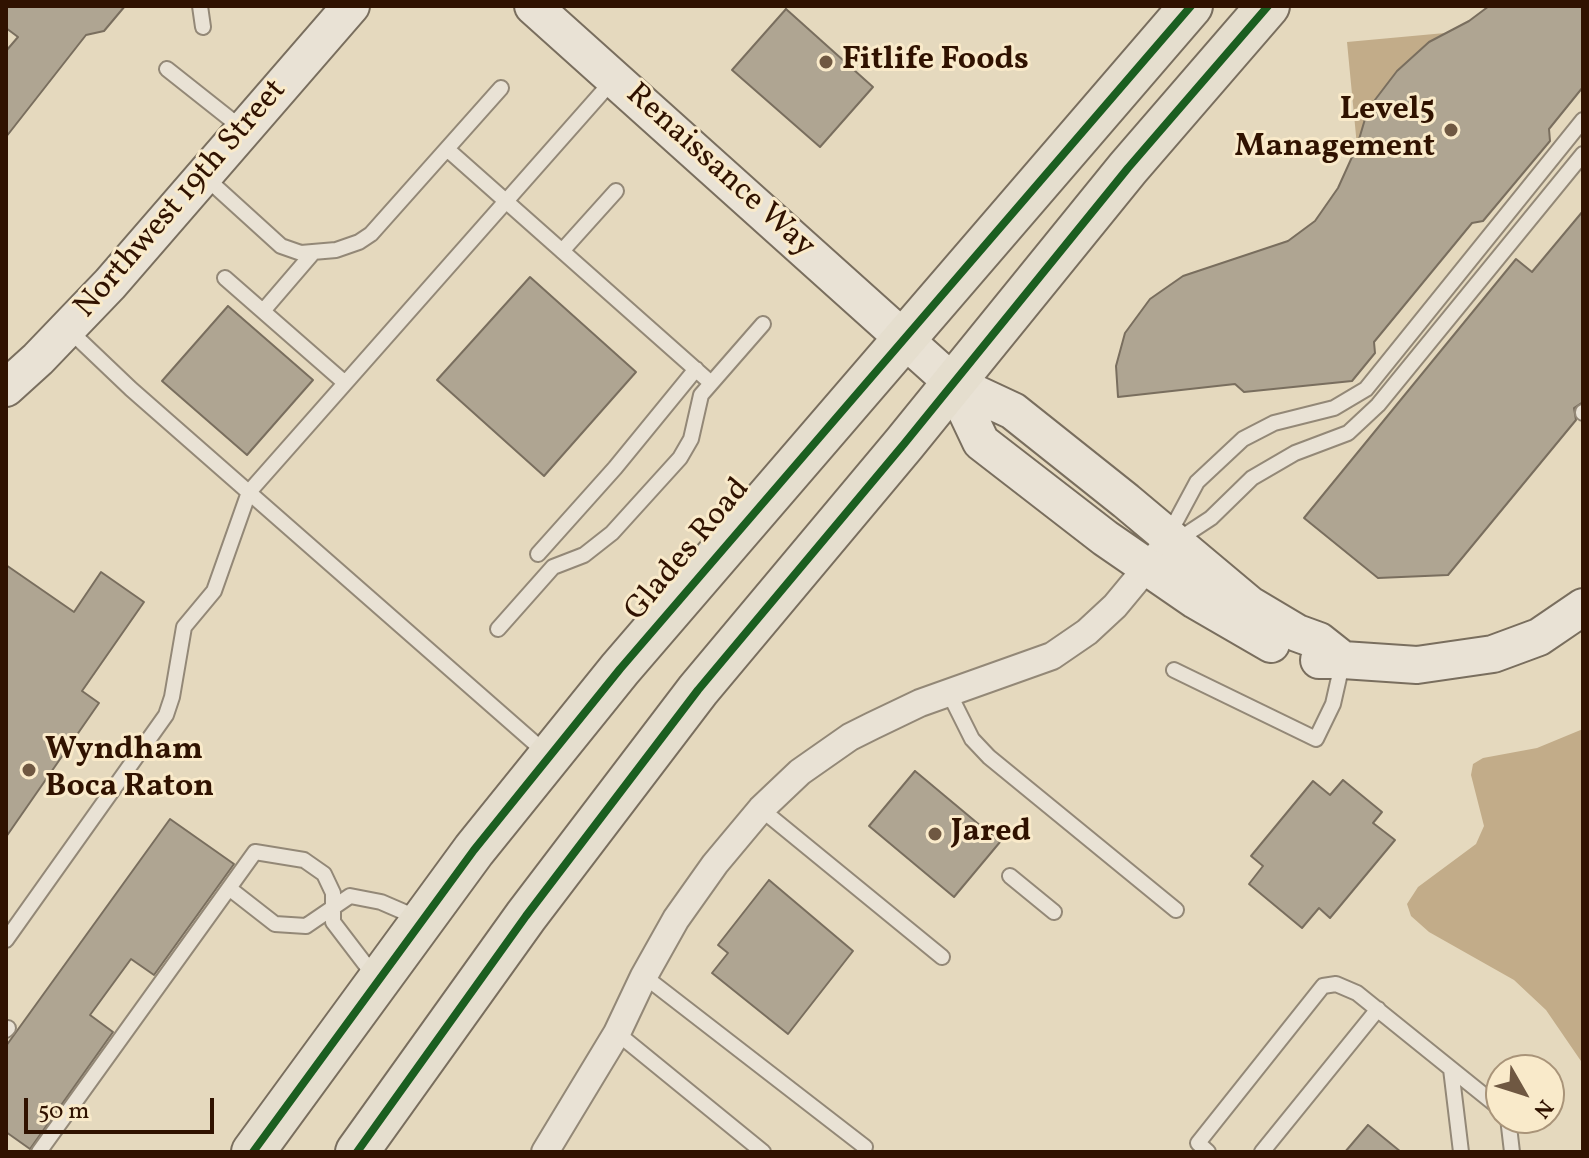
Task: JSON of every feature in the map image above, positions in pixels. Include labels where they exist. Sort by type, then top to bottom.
[{"type":"main road","name":"Glades Road","points":[[253,1152],[377,980],[549,756],[707,565],[1191,6]]},
{"type":"main road","points":[[357,1152],[526,916],[698,690],[1128,168],[1268,6]]},
{"type":"street","name":"Northwest 19th Street","points":[[6,388],[68,329],[205,177],[351,6]]},
{"type":"street","name":"Renaissance Way","points":[[533,6],[953,383],[1013,411],[1162,550],[1220,615],[1279,647],[1314,661],[1417,665],[1493,654],[1539,637],[1583,607]]},
{"type":"street","points":[[545,1152],[617,1033],[676,919],[761,809],[800,772],[850,737],[895,714],[1061,651],[1108,613],[1162,550]]},
{"type":"lane","points":[[200,6],[203,27]]},
{"type":"lane","points":[[167,69],[244,130]]},
{"type":"lane","points":[[6,940],[166,715],[184,627],[214,591],[249,492],[614,79]]},
{"type":"lane","points":[[205,177],[281,246],[312,254],[346,247],[371,234],[501,88]]},
{"type":"lane","points":[[1162,550],[1197,482],[1243,439],[1274,423],[1334,408],[1366,389],[1583,120]]},
{"type":"lane","points":[[447,149],[711,383]]},
{"type":"lane","points":[[1162,550],[1211,518],[1252,478],[1295,453],[1348,433],[1368,414],[1583,154]]},
{"type":"lane","points":[[562,251],[616,191]]},
{"type":"lane","points":[[263,311],[312,254]]},
{"type":"lane","points":[[225,278],[345,383]]},
{"type":"lane","points":[[498,629],[553,567],[584,555],[612,533],[680,458],[691,439],[701,395],[763,324]]},
{"type":"lane","points":[[68,329],[131,389],[549,756]]},
{"type":"lane","points":[[538,554],[615,468],[696,369]]},
{"type":"lane","points":[[1174,670],[1316,739],[1333,704],[1343,660]]},
{"type":"lane","points":[[949,693],[972,739],[989,757],[1176,910]]},
{"type":"lane","points":[[761,809],[942,957]]},
{"type":"lane","points":[[39,1152],[255,852],[304,860],[324,874],[333,893],[333,915],[377,980]]},
{"type":"lane","points":[[1010,876],[1054,912]]},
{"type":"lane","points":[[234,892],[275,924],[306,926],[333,915],[350,896],[381,902],[422,920]]},
{"type":"lane","points":[[644,976],[865,1147]]},
{"type":"lane","points":[[1208,1152],[1198,1143],[1323,986],[1336,984],[1357,993],[1485,1096]]},
{"type":"lane","points":[[1262,1152],[1378,1009]]},
{"type":"lane","points":[[617,1033],[763,1152]]},
{"type":"lane","points":[[1451,1069],[1461,1152]]},
{"type":"shaded area","points":[[1445,33],[1429,42],[1398,71],[1368,109],[1357,146],[1347,42]]},
{"type":"shaded area","points":[[1583,729],[1583,1064],[1546,1010],[1514,980],[1429,932],[1411,916],[1407,904],[1418,887],[1476,844],[1484,826],[1471,775],[1473,764],[1483,758],[1537,748]]},
{"type":"building","points":[[6,6],[125,6],[104,31],[86,35],[6,137],[6,51],[18,37],[6,28]]},
{"type":"building","points":[[1489,6],[1583,6],[1583,87],[1549,129],[1550,141],[1483,221],[1472,223],[1374,342],[1375,353],[1352,381],[1244,392],[1235,384],[1118,397],[1116,366],[1125,333],[1150,299],[1183,276],[1288,241],[1315,221],[1338,188],[1357,146],[1368,109],[1397,71],[1429,42],[1469,21]]},
{"type":"building","points":[[786,9],[873,87],[820,147],[732,70]]},
{"type":"building","points":[[1583,211],[1583,402],[1574,408],[1576,420],[1448,575],[1378,578],[1304,518],[1516,259],[1532,272]]},
{"type":"building","points":[[530,277],[636,372],[544,476],[437,380]]},
{"type":"building","points":[[228,306],[313,380],[247,455],[162,381]]},
{"type":"building","name":"Wyndham Boca Raton","points":[[6,565],[74,612],[101,572],[144,602],[82,691],[99,703],[6,837]]},
{"type":"building","name":"Jared","points":[[915,771],[1000,842],[954,897],[869,826]]},
{"type":"building","points":[[1343,780],[1382,812],[1373,823],[1395,840],[1330,918],[1319,908],[1302,928],[1249,884],[1263,866],[1251,856],[1313,781],[1330,795]]},
{"type":"building","points":[[170,819],[234,864],[154,975],[131,959],[90,1015],[113,1032],[30,1149],[6,1132],[6,1046]]},
{"type":"building","points":[[769,880],[853,951],[788,1034],[712,973],[728,953],[718,945]]},
{"type":"building","points":[[1368,1125],[1401,1152],[1345,1152]]},
{"type":"cycle path","points":[[253,1152],[474,850],[620,669],[1191,6]]},
{"type":"cycle path","points":[[357,1152],[526,916],[698,690],[904,444],[1128,168],[1268,6]]},
{"type":"place","name":"Fitlife Foods","points":[[826,62]]},
{"type":"place","name":"Level5 Management","points":[[1451,130]]},
{"type":"place","name":"Wyndham Boca Raton","points":[[29,770]]},
{"type":"place","name":"Jared","points":[[935,834]]}]
